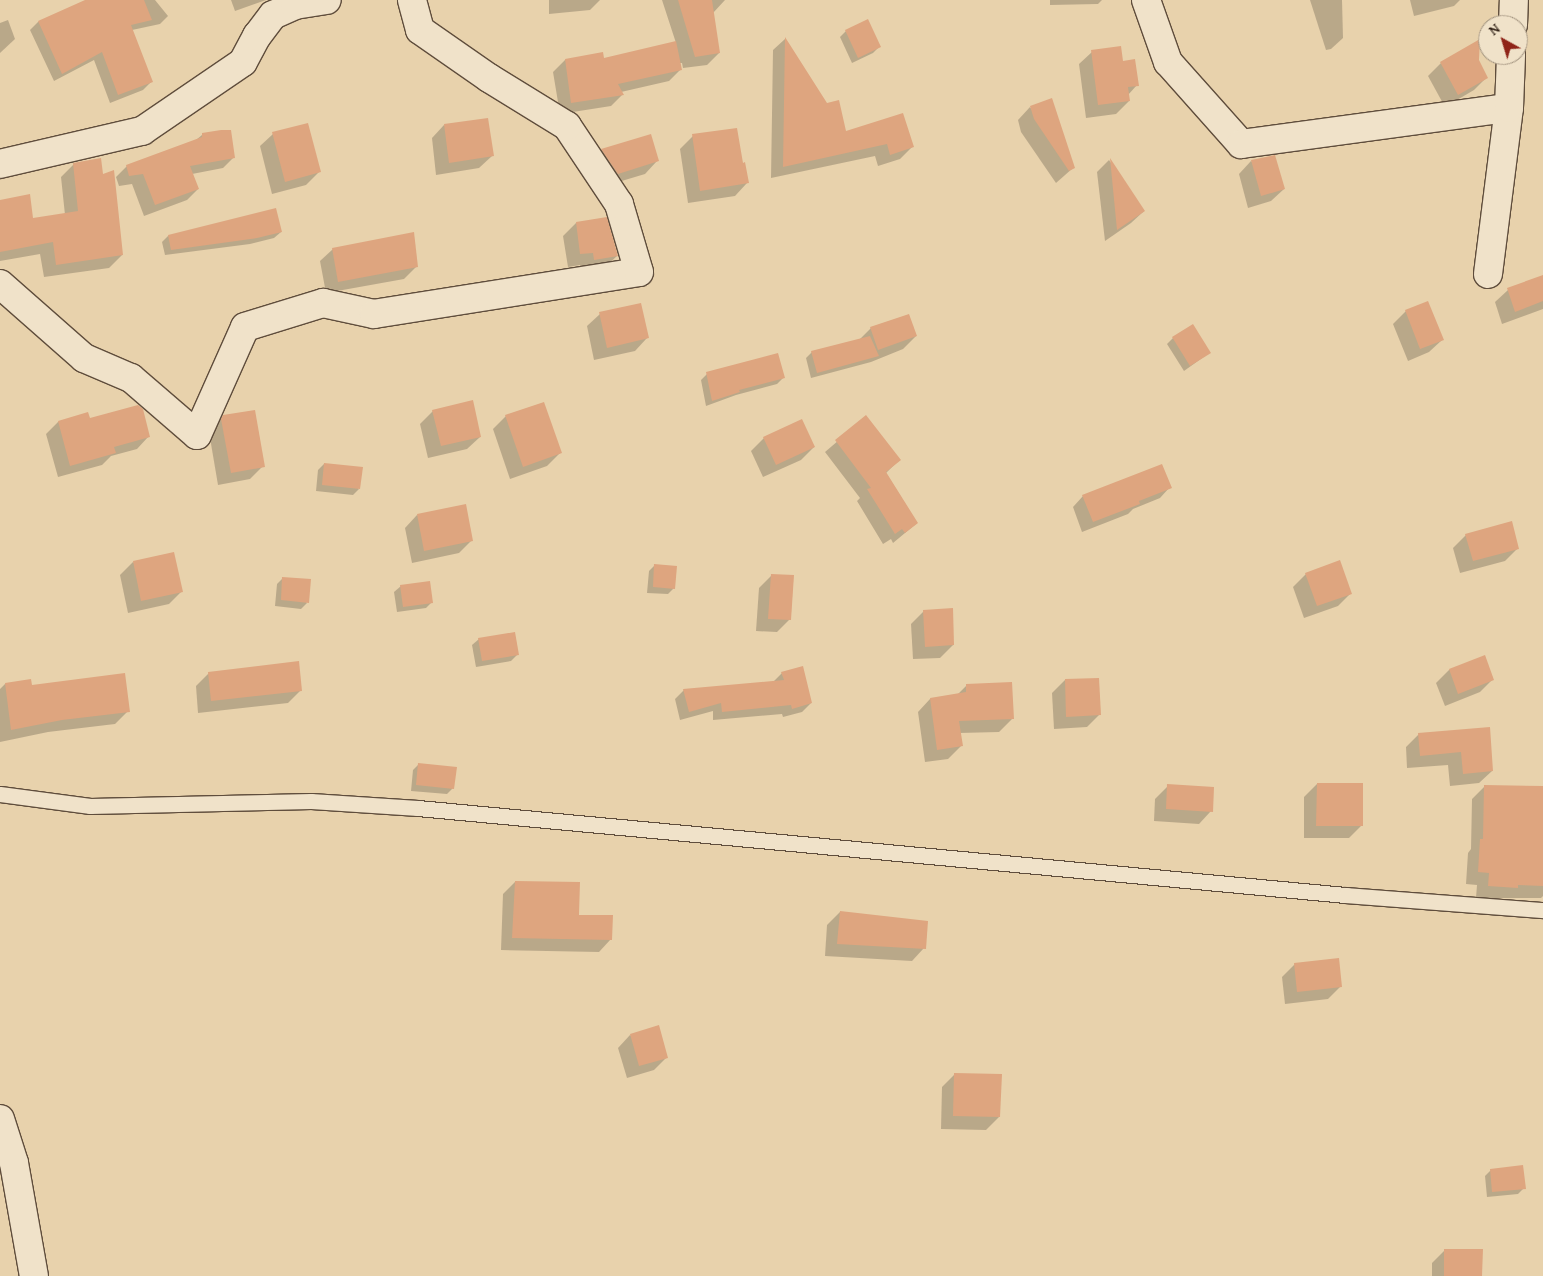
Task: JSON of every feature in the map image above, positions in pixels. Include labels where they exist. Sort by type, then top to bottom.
[{"type":"street","points":[[0,164],[142,131],[243,62],[257,36],[273,15],[295,5],[327,0]]},
{"type":"street","points":[[0,284],[84,358],[131,378],[197,435],[245,327],[323,303],[374,314],[639,272],[619,204],[567,126],[489,78],[420,30],[412,0]]},
{"type":"street","points":[[1146,0],[1168,62],[1241,144],[1509,108]]},
{"type":"street","points":[[1513,15],[1514,0]]},
{"type":"street","points":[[1488,274],[1509,108],[1511,65]]},
{"type":"street","points":[[0,1119],[14,1163],[34,1276]]},
{"type":"lane","points":[[0,794],[90,806],[311,802],[418,808],[1336,894],[1543,910]]},
{"type":"building","points":[[85,0],[144,0],[152,20],[131,25],[153,82],[118,95],[102,52],[62,74],[38,21]]},
{"type":"building","points":[[678,0],[712,0],[720,53],[695,57]]},
{"type":"building","points":[[868,19],[881,47],[858,58],[845,30]]},
{"type":"building","points":[[785,37],[827,103],[839,100],[846,131],[903,113],[914,147],[890,155],[887,144],[783,167]]},
{"type":"building","points":[[1478,40],[1478,65],[1482,65],[1488,78],[1458,95],[1440,62]]},
{"type":"building","points":[[676,41],[682,70],[618,84],[624,95],[571,103],[565,59],[603,52],[604,58]]},
{"type":"building","points":[[1121,46],[1123,61],[1135,59],[1139,86],[1128,87],[1130,101],[1098,105],[1091,50]]},
{"type":"building","points":[[1052,98],[1075,168],[1069,171],[1034,119],[1030,106]]},
{"type":"building","points":[[488,118],[494,156],[449,163],[444,124]]},
{"type":"building","points":[[308,123],[321,172],[285,182],[272,132]]},
{"type":"building","points":[[737,128],[743,163],[745,162],[749,183],[700,191],[692,134]]},
{"type":"building","points":[[231,130],[235,158],[190,166],[199,189],[155,205],[143,174],[129,176],[126,165],[202,137],[202,133]]},
{"type":"building","points":[[651,134],[659,161],[618,174],[601,149]]},
{"type":"building","points":[[1275,155],[1285,189],[1261,196],[1251,160]]},
{"type":"building","points":[[101,158],[103,174],[114,170],[123,255],[56,265],[53,242],[0,252],[0,200],[30,194],[33,218],[78,211],[73,163]]},
{"type":"building","points":[[1110,158],[1145,211],[1117,230]]},
{"type":"building","points":[[276,208],[282,232],[257,238],[171,250],[168,235]]},
{"type":"building","points":[[607,217],[618,256],[594,260],[593,253],[580,254],[576,222]]},
{"type":"building","points":[[414,232],[418,267],[338,282],[332,248]]},
{"type":"building","points":[[1543,275],[1543,301],[1515,312],[1507,288]]},
{"type":"building","points":[[1428,301],[1444,340],[1420,349],[1405,310]]},
{"type":"building","points":[[641,303],[649,338],[607,348],[599,312]]},
{"type":"building","points":[[909,314],[917,336],[878,350],[870,327]]},
{"type":"building","points":[[1193,324],[1211,353],[1190,366],[1172,337]]},
{"type":"building","points":[[870,336],[879,356],[817,373],[811,351]]},
{"type":"building","points":[[778,353],[785,378],[739,390],[740,392],[712,401],[706,372]]},
{"type":"building","points":[[473,400],[481,437],[441,446],[432,410]]},
{"type":"building","points":[[544,402],[562,453],[523,467],[505,415]]},
{"type":"building","points":[[138,405],[143,409],[150,437],[114,447],[116,453],[70,466],[58,421],[88,412],[90,418]]},
{"type":"building","points":[[255,410],[265,467],[231,473],[221,419],[223,415]]},
{"type":"building","points":[[866,415],[901,460],[886,472],[918,523],[905,533],[902,529],[895,534],[867,489],[871,488],[835,440]]},
{"type":"building","points":[[802,419],[815,447],[776,465],[763,437]]},
{"type":"building","points":[[324,463],[363,467],[360,489],[322,485]]},
{"type":"building","points":[[1162,464],[1172,488],[1139,501],[1140,504],[1093,522],[1082,495]]},
{"type":"building","points":[[466,504],[473,541],[424,551],[417,514]]},
{"type":"building","points":[[1512,521],[1519,549],[1473,561],[1465,534]]},
{"type":"building","points":[[174,552],[183,592],[141,601],[133,561]]},
{"type":"building","points":[[1340,560],[1352,594],[1317,606],[1305,573]]},
{"type":"building","points":[[654,564],[677,566],[675,589],[653,587]]},
{"type":"building","points":[[771,574],[794,575],[791,620],[768,619]]},
{"type":"building","points":[[282,577],[311,579],[309,603],[281,600]]},
{"type":"building","points":[[430,581],[433,603],[403,607],[400,585]]},
{"type":"building","points":[[953,608],[954,645],[925,647],[923,610]]},
{"type":"building","points":[[515,632],[519,655],[482,661],[478,638]]},
{"type":"building","points":[[1485,655],[1494,680],[1458,694],[1449,669]]},
{"type":"building","points":[[299,661],[302,691],[211,701],[208,672]]},
{"type":"building","points":[[803,666],[812,703],[792,709],[791,705],[722,712],[721,703],[689,712],[683,689],[784,680],[781,672]]},
{"type":"building","points":[[125,673],[130,712],[62,720],[11,730],[5,683],[31,679],[32,685]]},
{"type":"building","points":[[1099,678],[1101,715],[1066,717],[1065,679]]},
{"type":"building","points":[[1012,682],[1014,719],[959,721],[963,746],[937,750],[930,698],[966,692],[966,684]]},
{"type":"building","points":[[1490,727],[1493,771],[1463,774],[1461,752],[1420,756],[1418,733]]},
{"type":"building","points":[[418,763],[457,767],[454,789],[416,785]]},
{"type":"building","points":[[1317,783],[1363,783],[1363,826],[1316,826]]},
{"type":"building","points":[[1167,784],[1214,787],[1213,812],[1166,809]]},
{"type":"building","points":[[1484,785],[1543,786],[1543,886],[1518,885],[1518,888],[1488,886],[1489,873],[1478,872],[1480,839],[1483,839]]},
{"type":"building","points":[[515,881],[580,882],[579,915],[613,915],[612,940],[512,938]]},
{"type":"building","points":[[840,911],[928,921],[926,949],[837,944]]},
{"type":"building","points":[[1339,958],[1342,987],[1297,992],[1294,963]]},
{"type":"building","points":[[659,1025],[668,1058],[639,1066],[630,1034]]},
{"type":"building","points":[[954,1073],[1002,1074],[1000,1117],[953,1116]]},
{"type":"building","points":[[1523,1165],[1526,1189],[1492,1192],[1490,1169]]},
{"type":"building","points":[[1444,1249],[1483,1249],[1482,1276],[1444,1276]]}]
